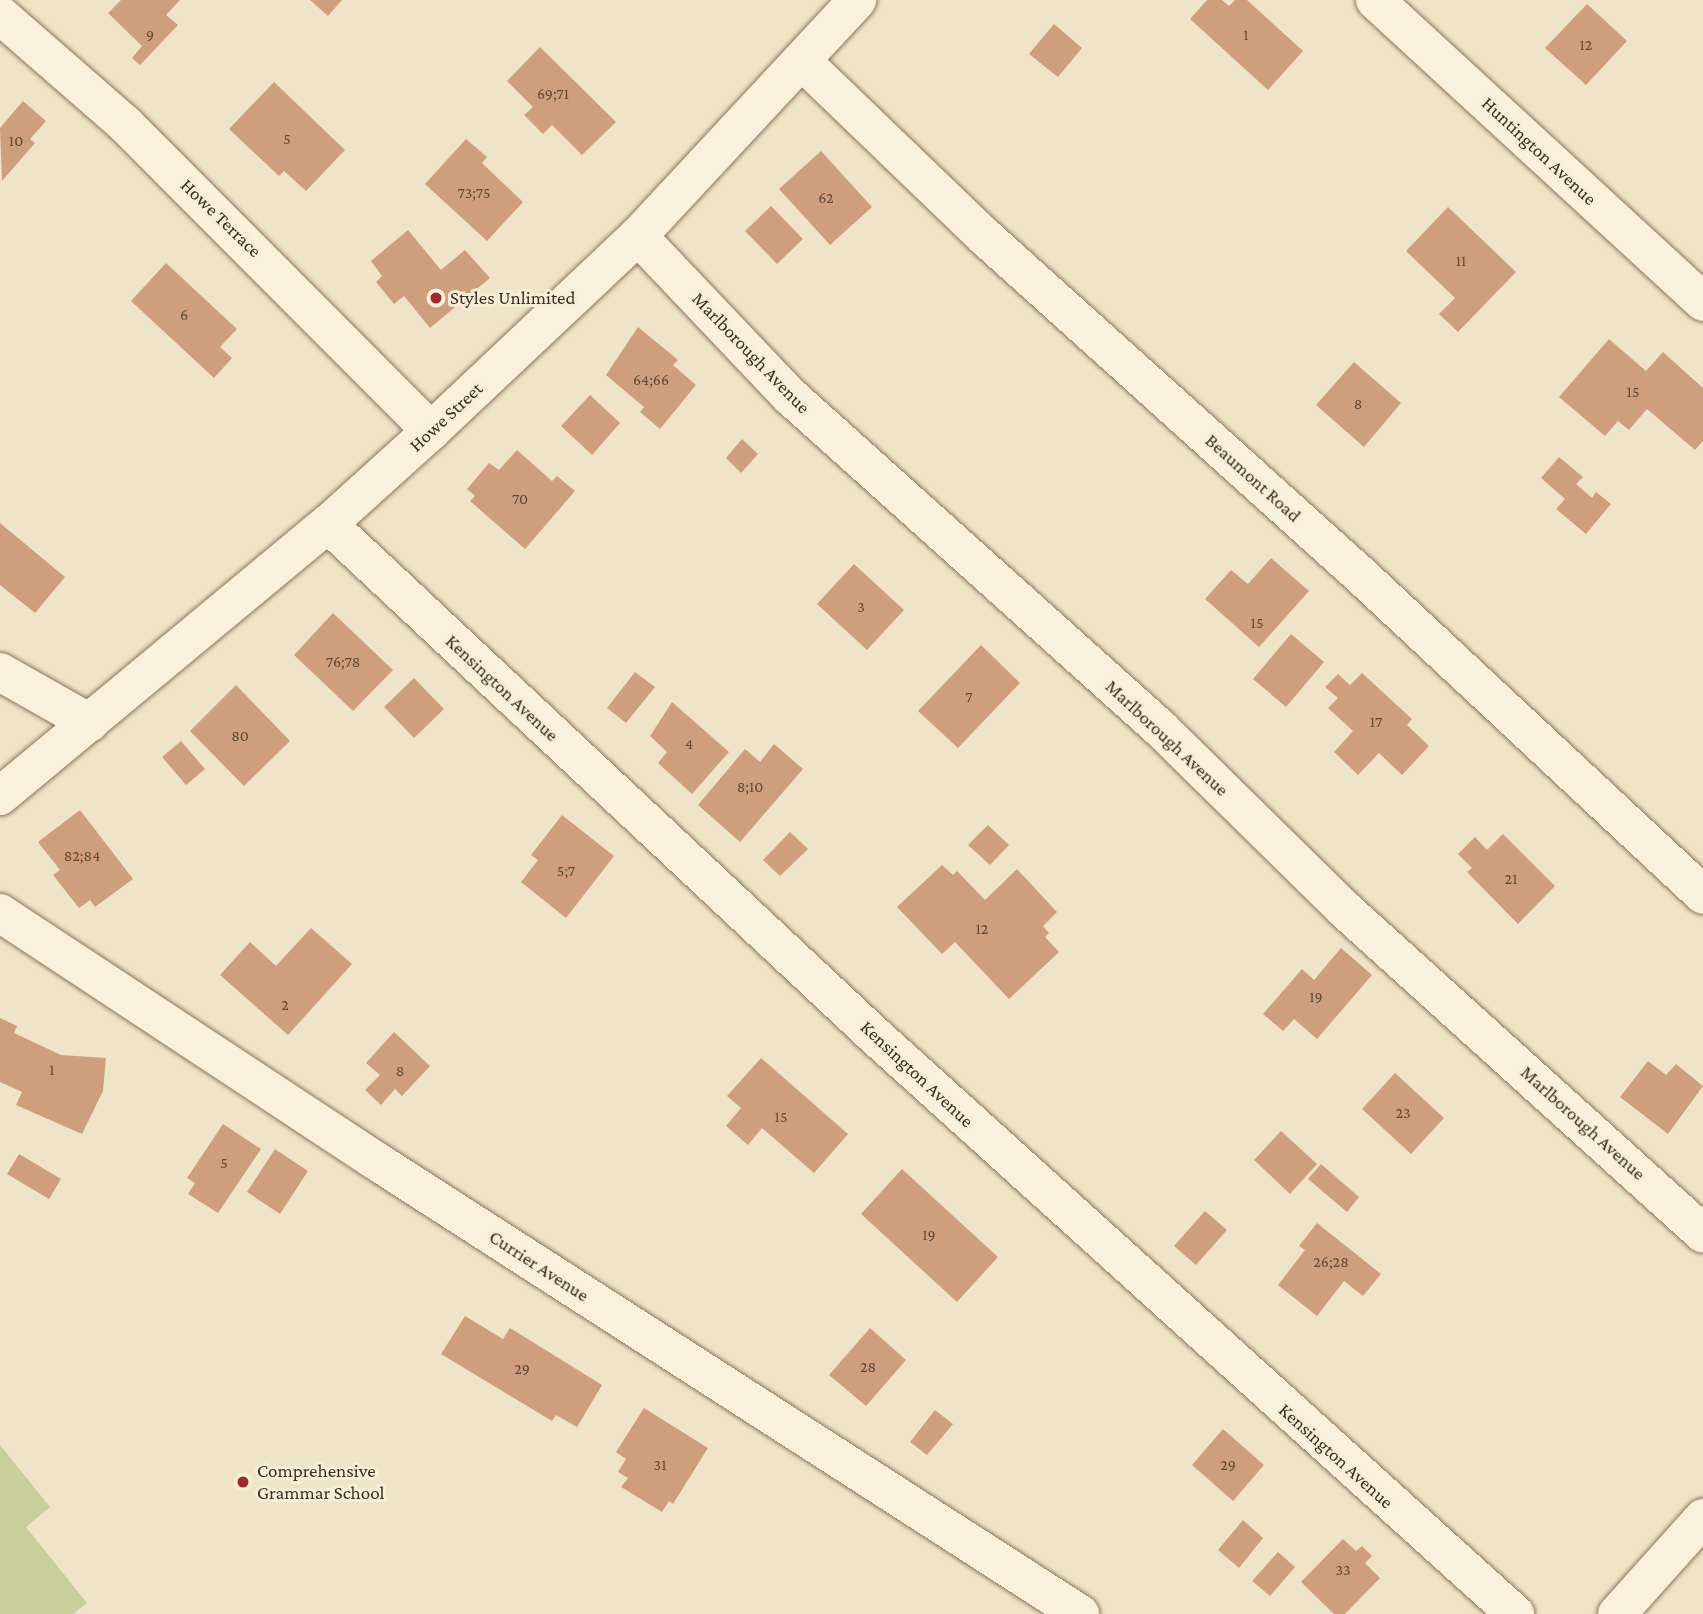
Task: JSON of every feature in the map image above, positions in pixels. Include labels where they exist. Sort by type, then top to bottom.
[{"type":"street","name":"Howe Street","points":[[0,796],[328,524],[431,431],[638,236],[803,62],[857,0]]},
{"type":"street","name":"Huntington Avenue","points":[[1375,0],[1703,302]]},
{"type":"street","name":"Howe Terrace","points":[[0,15],[127,125],[431,431]]},
{"type":"street","name":"Beaumont Road","points":[[803,62],[985,237],[1355,570],[1703,895]]},
{"type":"street","name":"Marlborough Avenue","points":[[638,236],[791,397],[1161,729],[1344,909],[1703,1233]]},
{"type":"street","name":"Kensington Avenue","points":[[328,524],[874,1035],[1515,1614]]},
{"type":"street","points":[[0,672],[90,723]]},
{"type":"street","name":"Currier Avenue","points":[[0,913],[373,1159],[1080,1614]]},
{"type":"street","points":[[1617,1614],[1703,1518]]},
{"type":"green space","points":[[0,1445],[50,1507],[26,1527],[87,1603],[73,1614],[0,1614]]},
{"type":"building","points":[[121,0],[180,0],[166,15],[178,25],[140,65],[132,58],[142,46],[108,13]]},
{"type":"building","points":[[310,0],[342,0],[328,16]]},
{"type":"building","points":[[1207,0],[1222,0],[1229,6],[1235,0],[1247,0],[1303,51],[1268,90],[1190,19]]},
{"type":"building","points":[[1587,4],[1627,41],[1586,85],[1545,48]]},
{"type":"building","points":[[1054,24],[1082,48],[1058,77],[1029,54]]},
{"type":"building","points":[[540,47],[616,122],[582,155],[552,125],[543,134],[524,115],[533,107],[507,81]]},
{"type":"building","points":[[274,82],[345,150],[306,191],[284,171],[279,176],[229,129]]},
{"type":"building","points":[[23,101],[46,121],[30,139],[35,143],[2,181],[0,128]]},
{"type":"building","points":[[466,139],[487,157],[482,163],[523,202],[487,241],[425,184]]},
{"type":"building","points":[[821,151],[872,207],[830,245],[779,189]]},
{"type":"building","points":[[771,206],[803,239],[777,264],[745,231]]},
{"type":"building","points":[[1448,207],[1516,272],[1458,332],[1439,314],[1455,298],[1406,251]]},
{"type":"building","points":[[408,230],[441,270],[465,250],[490,278],[430,328],[404,296],[394,304],[376,282],[382,276],[371,261]]},
{"type":"building","points":[[166,263],[237,329],[220,347],[232,358],[214,378],[131,301]]},
{"type":"building","points":[[638,327],[678,360],[673,365],[696,385],[660,429],[640,412],[644,407],[606,375]]},
{"type":"building","points":[[1609,339],[1646,371],[1663,352],[1703,388],[1703,441],[1695,450],[1647,409],[1629,430],[1618,421],[1605,436],[1559,397]]},
{"type":"building","points":[[1354,362],[1401,403],[1364,447],[1316,405]]},
{"type":"building","points":[[590,395],[620,423],[592,455],[561,426]]},
{"type":"building","points":[[742,439],[758,454],[741,473],[726,458]]},
{"type":"building","points":[[517,450],[552,481],[557,476],[575,491],[525,549],[470,501],[475,496],[467,489],[489,463],[499,470]]},
{"type":"building","points":[[1559,457],[1583,477],[1576,484],[1592,498],[1596,492],[1611,504],[1586,534],[1556,509],[1565,499],[1541,478]]},
{"type":"building","points":[[0,523],[65,577],[35,613],[0,585]]},
{"type":"building","points":[[1271,558],[1309,591],[1259,647],[1205,599],[1231,570],[1248,584]]},
{"type":"building","points":[[854,564],[904,610],[867,650],[817,604]]},
{"type":"building","points":[[333,613],[393,670],[353,711],[294,655]]},
{"type":"building","points":[[1291,634],[1324,662],[1286,707],[1253,679]]},
{"type":"building","points":[[981,645],[1020,683],[958,748],[918,711]]},
{"type":"building","points":[[635,672],[655,687],[626,723],[607,708]]},
{"type":"building","points":[[1362,673],[1412,719],[1407,725],[1429,746],[1402,775],[1379,753],[1358,775],[1334,752],[1353,731],[1328,708],[1338,698],[1325,687],[1338,674],[1350,685]]},
{"type":"building","points":[[414,678],[444,709],[414,738],[384,707]]},
{"type":"building","points":[[236,685],[290,741],[244,786],[190,731]]},
{"type":"building","points":[[672,702],[729,752],[692,794],[658,763],[667,752],[650,736]]},
{"type":"building","points":[[181,741],[205,769],[186,785],[162,757]]},
{"type":"building","points":[[774,744],[803,769],[740,842],[698,805],[745,749],[760,762]]},
{"type":"building","points":[[80,810],[133,879],[95,907],[90,900],[79,908],[53,875],[60,870],[38,842]]},
{"type":"building","points":[[562,815],[614,856],[566,918],[521,882],[538,860],[531,855]]},
{"type":"building","points":[[988,825],[1009,845],[990,865],[968,845]]},
{"type":"building","points":[[790,832],[808,849],[780,876],[763,860]]},
{"type":"building","points":[[1503,834],[1555,886],[1518,924],[1467,872],[1472,868],[1458,854],[1475,837],[1487,850]]},
{"type":"building","points":[[942,865],[953,875],[957,871],[985,900],[1017,869],[1057,912],[1043,926],[1049,933],[1045,937],[1059,952],[1009,999],[955,942],[942,954],[897,907]]},
{"type":"building","points":[[311,928],[352,964],[288,1035],[220,975],[250,942],[276,966]]},
{"type":"building","points":[[1341,948],[1372,975],[1317,1039],[1294,1019],[1283,1031],[1263,1014],[1302,969],[1314,980]]},
{"type":"building","points":[[0,1018],[17,1026],[14,1033],[61,1055],[106,1058],[103,1091],[82,1134],[16,1105],[22,1092],[0,1082]]},
{"type":"building","points":[[394,1032],[430,1066],[402,1096],[395,1089],[381,1105],[365,1090],[380,1075],[366,1063]]},
{"type":"building","points":[[761,1058],[848,1134],[814,1173],[762,1128],[748,1145],[726,1126],[741,1108],[727,1096]]},
{"type":"building","points":[[1648,1061],[1666,1075],[1676,1064],[1703,1086],[1668,1134],[1620,1097]]},
{"type":"building","points":[[1395,1073],[1444,1118],[1411,1154],[1362,1109]]},
{"type":"building","points":[[223,1124],[261,1149],[218,1213],[188,1194],[195,1183],[187,1178]]},
{"type":"building","points":[[1281,1131],[1317,1164],[1290,1194],[1254,1160]]},
{"type":"building","points":[[275,1149],[308,1171],[280,1214],[247,1192]]},
{"type":"building","points":[[19,1154],[61,1179],[49,1199],[7,1174]]},
{"type":"building","points":[[1321,1164],[1359,1197],[1347,1212],[1308,1179]]},
{"type":"building","points":[[902,1169],[998,1257],[957,1302],[861,1214]]},
{"type":"building","points":[[1205,1211],[1227,1230],[1196,1265],[1174,1246]]},
{"type":"building","points":[[1317,1223],[1381,1274],[1363,1296],[1344,1281],[1317,1316],[1278,1285],[1305,1250],[1299,1246]]},
{"type":"building","points":[[465,1316],[503,1339],[510,1328],[602,1385],[577,1427],[556,1415],[552,1421],[441,1354]]},
{"type":"building","points":[[870,1328],[906,1360],[866,1406],[829,1375]]},
{"type":"building","points":[[644,1408],[708,1448],[673,1504],[669,1501],[662,1512],[621,1487],[628,1478],[618,1472],[626,1459],[616,1452]]},
{"type":"building","points":[[935,1410],[953,1424],[927,1455],[910,1442]]},
{"type":"building","points":[[1223,1429],[1264,1465],[1233,1501],[1192,1465]]},
{"type":"building","points":[[1243,1520],[1263,1538],[1239,1568],[1218,1550]]},
{"type":"building","points":[[1343,1539],[1356,1551],[1362,1546],[1372,1556],[1365,1563],[1380,1578],[1345,1614],[1334,1614],[1301,1582]]},
{"type":"building","points":[[1278,1552],[1295,1567],[1270,1596],[1252,1581]]},
{"type":"place","name":"Styles Unlimited","points":[[436,298]]},
{"type":"place","name":"Comprehensive Grammar School","points":[[243,1482]]}]
